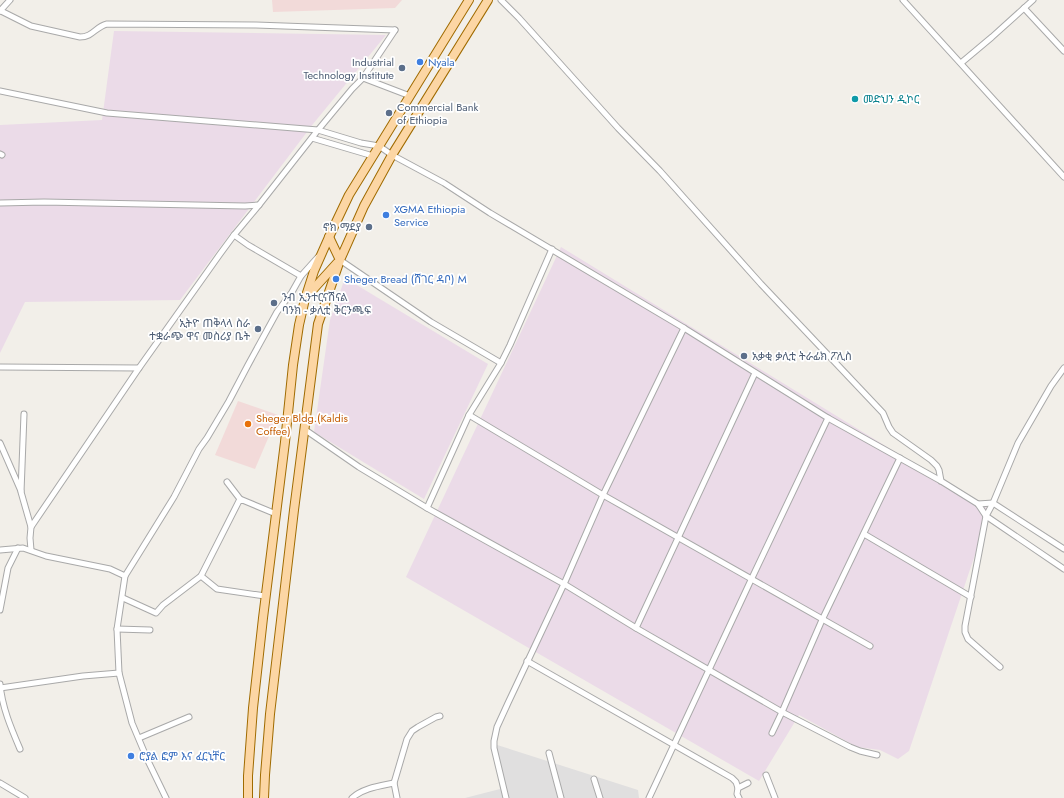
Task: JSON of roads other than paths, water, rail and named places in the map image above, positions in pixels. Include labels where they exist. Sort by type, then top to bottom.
[{"type":"main road","points":[[248,798],[252,708],[293,365],[299,325],[305,299],[314,271],[349,196],[469,0]]},
{"type":"main road","points":[[264,798],[270,714],[318,324],[340,260],[364,206],[392,155],[488,0]]},
{"type":"main road","points":[[329,237],[340,260]]},
{"type":"main road","points":[[305,299],[340,260]]},
{"type":"street","points":[[10,0],[0,11],[31,26],[80,37],[90,36],[98,28],[107,24],[256,24],[395,30],[362,78],[318,130],[234,235],[139,368],[31,527]]},
{"type":"street","points":[[501,0],[618,128],[660,171],[761,284],[883,413],[893,433],[937,466],[941,481]]},
{"type":"street","points":[[903,0],[1064,177]]},
{"type":"street","points":[[961,63],[1034,0]]},
{"type":"street","points":[[1024,8],[1064,51]]},
{"type":"street","points":[[362,78],[410,96]]},
{"type":"street","points":[[0,91],[106,113],[318,130],[361,143],[379,146],[392,155],[444,183],[490,213],[684,328],[828,418],[941,481],[978,504],[986,516],[1064,569]]},
{"type":"street","points":[[312,138],[373,156]]},
{"type":"street","points":[[0,203],[44,202],[244,206],[259,205]]},
{"type":"street","points":[[234,235],[248,245],[301,276]]},
{"type":"street","points":[[427,508],[469,415],[510,345],[552,249]]},
{"type":"street","points":[[166,798],[132,723],[118,673],[117,629],[126,576],[174,497],[199,449],[229,401],[277,312],[292,292],[301,276],[322,253]]},
{"type":"street","points":[[340,260],[431,322],[500,363]]},
{"type":"street","points":[[506,798],[494,748],[494,741],[498,727],[603,495],[684,328]]},
{"type":"street","points":[[0,367],[139,368]]},
{"type":"street","points":[[1000,667],[968,640],[965,626],[986,516],[1018,443],[1050,386],[1064,368]]},
{"type":"street","points":[[636,628],[755,373]]},
{"type":"street","points":[[21,492],[24,414]]},
{"type":"street","points":[[469,415],[603,495],[870,646]]},
{"type":"street","points":[[649,798],[828,418]]},
{"type":"street","points":[[304,429],[359,467],[427,508],[564,584],[636,628],[782,712],[850,747],[876,755]]},
{"type":"street","points":[[0,443],[21,492],[31,527],[31,550]]},
{"type":"street","points":[[772,733],[822,620],[900,458]]},
{"type":"street","points":[[227,482],[240,499],[276,514]]},
{"type":"street","points":[[123,598],[156,613],[163,604],[201,576],[240,499]]},
{"type":"street","points":[[978,504],[993,503],[1064,549]]},
{"type":"street","points":[[864,534],[971,598]]},
{"type":"street","points":[[0,610],[8,568],[18,548]]},
{"type":"street","points":[[0,550],[23,548],[46,556],[110,569],[126,576]]},
{"type":"street","points":[[201,576],[217,589],[265,596]]},
{"type":"street","points":[[117,629],[150,630]]},
{"type":"street","points":[[527,661],[732,778],[736,782],[738,788],[737,794],[739,798]]},
{"type":"street","points":[[0,688],[83,676],[118,673]]},
{"type":"street","points":[[0,684],[5,710],[20,749]]},
{"type":"street","points":[[397,798],[394,783],[407,739],[412,731],[440,716]]},
{"type":"street","points":[[138,738],[189,717]]},
{"type":"street","points":[[549,753],[561,798]]},
{"type":"street","points":[[766,776],[775,798]]},
{"type":"street","points":[[594,779],[600,798]]},
{"type":"street","points":[[0,783],[25,798]]},
{"type":"street","points":[[352,798],[363,791],[394,783]]},
{"type":"street","points":[[738,788],[748,783]]},
{"type":"place","name":"Nyala","points":[[420,62]]},
{"type":"place","name":"Industrial Technology Institute","points":[[402,68]]},
{"type":"place","name":"መድህን ዲኮር","points":[[855,99]]},
{"type":"place","name":"Commercial Bank of Ethiopia","points":[[389,113]]},
{"type":"place","name":"XGMA Ethiopia Service","points":[[386,215]]},
{"type":"place","name":"ኖክ ማደያ","points":[[369,227]]},
{"type":"place","name":"Sheger Bread (ሸገር ዳቦ) M","points":[[336,279]]},
{"type":"place","name":"ንብ ኢንተርናሽናል ባንክ - ቃሊቲ ቅርንጫፍ","points":[[274,303]]},
{"type":"place","name":"ኢትዮ ጠቅላላ ስራ ተቋራጭ ዋና መስሪያ ቤት","points":[[258,329]]},
{"type":"place","name":"አቃቂ ቃሊቲ ትራፊክ ፖሊስ","points":[[744,356]]},
{"type":"place","name":"Sheger Bldg.(Kaldis Coffee)","points":[[248,424]]},
{"type":"place","name":"ሮያል ፎም እና ፈርኒቸር","points":[[131,756]]}]
